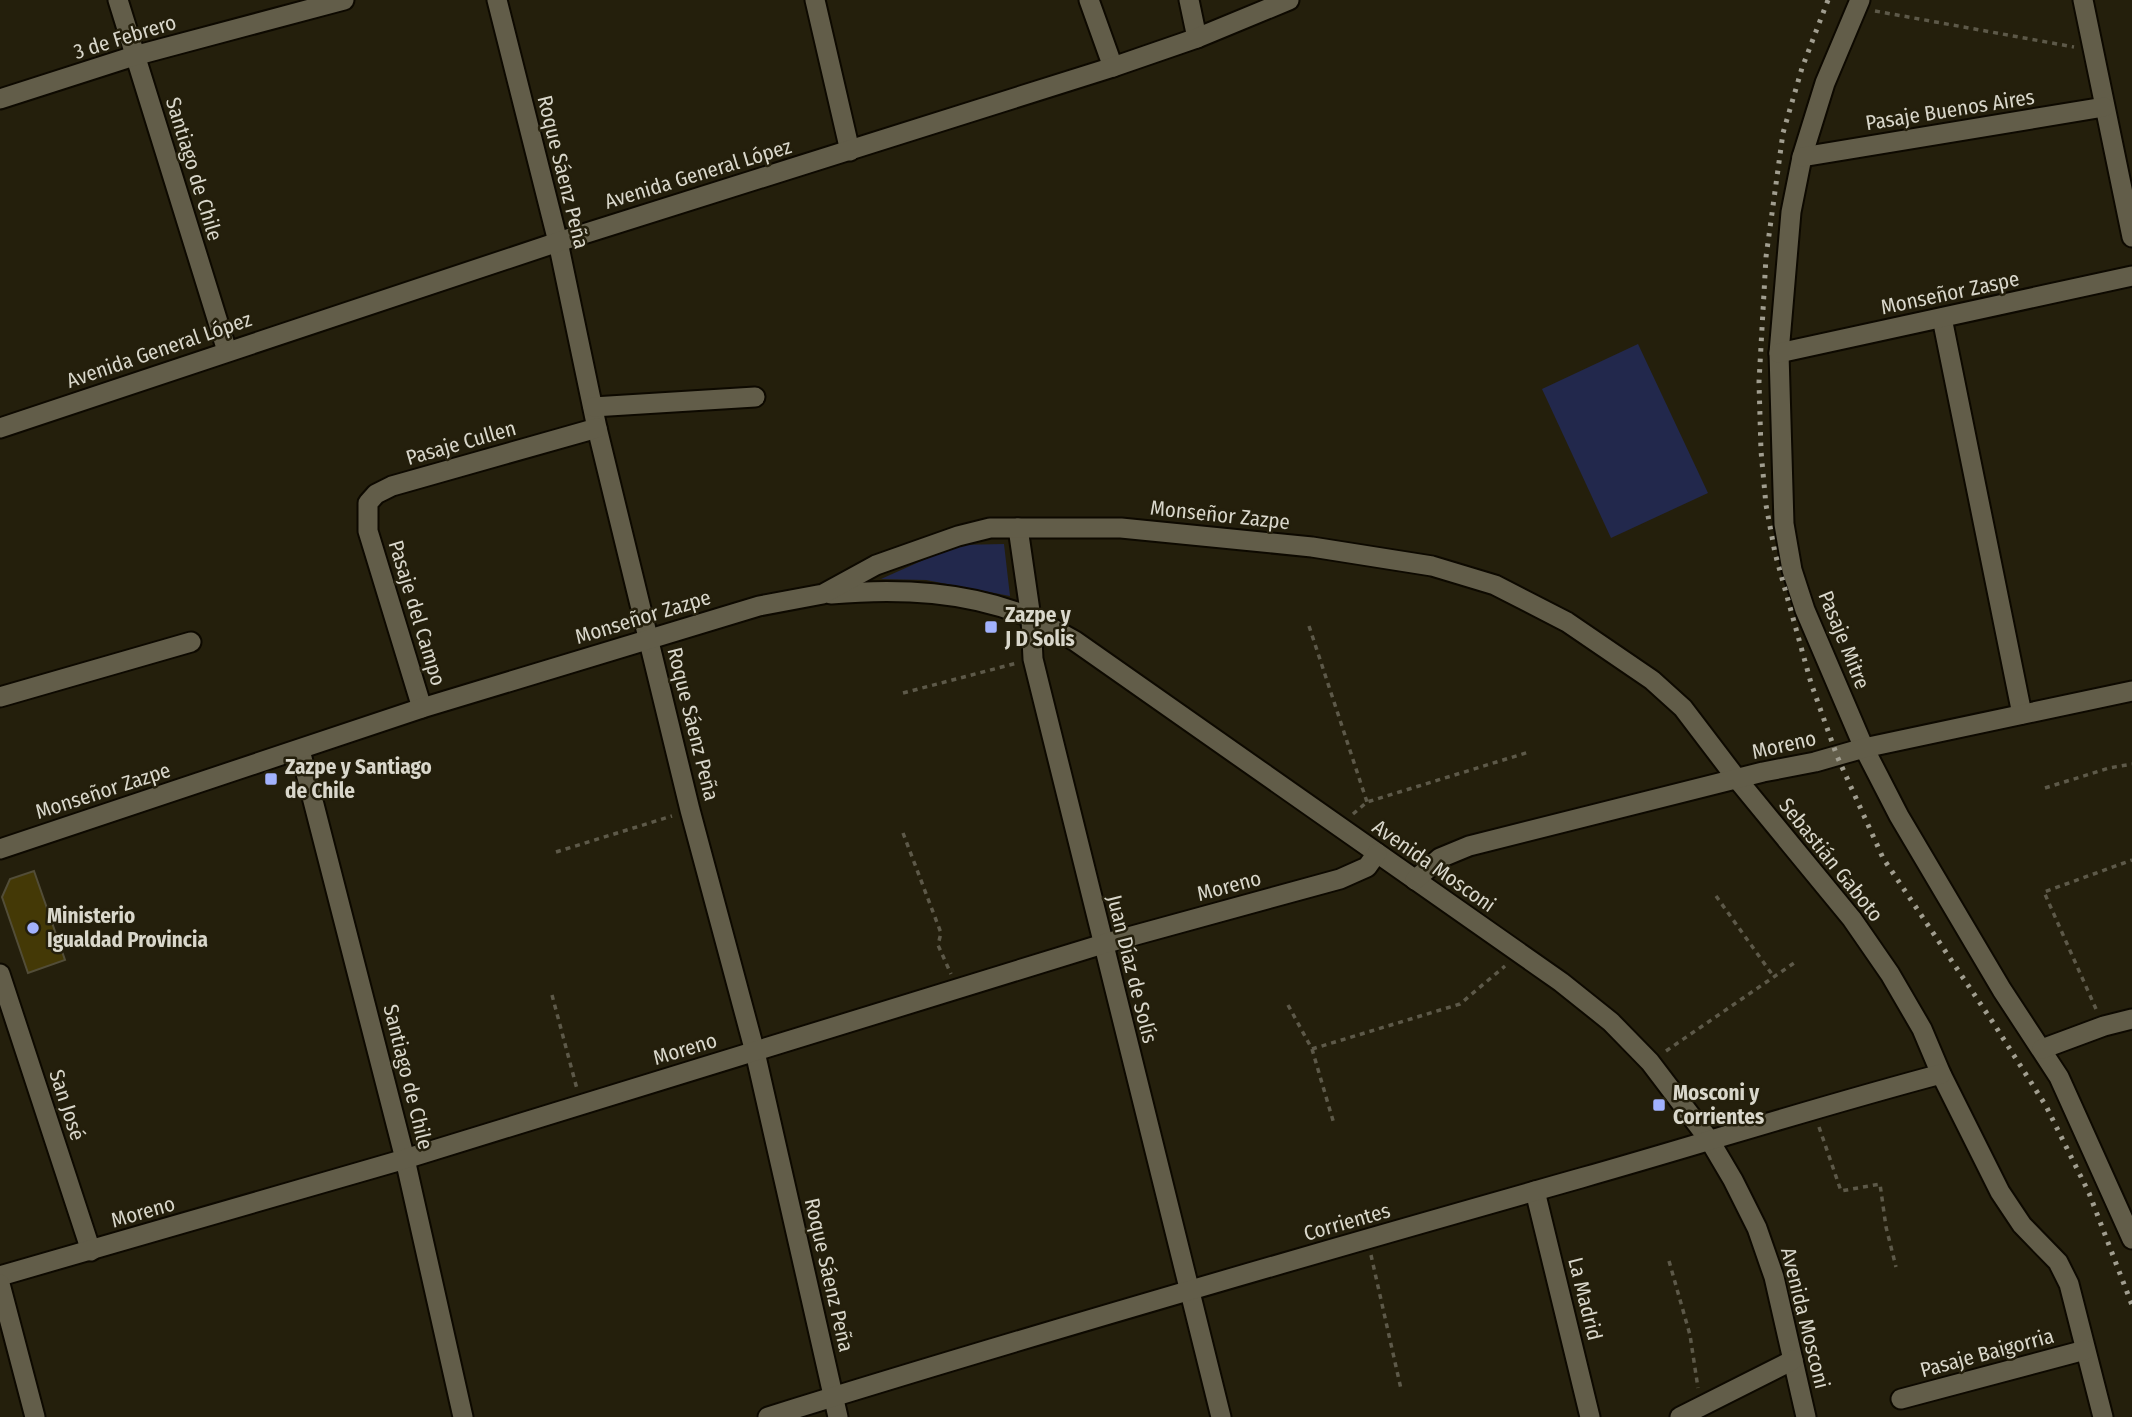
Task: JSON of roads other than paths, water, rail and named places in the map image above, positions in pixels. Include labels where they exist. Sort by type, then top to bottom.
[{"type":"street","name":"Santiago de Chile","points":[[118,0],[227,351]]},
{"type":"street","name":"3 de Febrero","points":[[0,99],[134,56],[344,0]]},
{"type":"street","name":"Roque Sáenz Peña","points":[[497,0],[558,242],[597,428],[690,810],[755,1052],[838,1417]]},
{"type":"street","points":[[815,0],[850,151]]},
{"type":"street","points":[[1089,0],[1113,67]]},
{"type":"street","points":[[1189,0],[1198,38]]},
{"type":"street","name":"Avenida General López","points":[[0,428],[558,242],[1113,67],[1198,38],[1289,0]]},
{"type":"street","points":[[2083,0],[2132,237]]},
{"type":"street","name":"Pasaje Mitre","points":[[1858,4],[1825,83],[1802,157],[1791,212],[1779,353],[1784,524],[1792,570],[1805,610],[1864,748],[1899,816],[2002,990],[2059,1077],[2132,1239]]},
{"type":"street","name":"Pasaje Buenos Aires","points":[[1802,157],[2104,107]]},
{"type":"street","name":"Monseñor Zaspe","points":[[1779,353],[2132,276]]},
{"type":"street","points":[[1942,318],[2022,714]]},
{"type":"street","points":[[593,407],[755,397]]},
{"type":"street","name":"Pasaje Cullen","points":[[368,531],[368,503],[376,494],[392,486],[597,428]]},
{"type":"street","name":"Monseñor Zazpe","points":[[0,849],[422,708],[759,606],[823,594],[876,565],[958,536],[990,528],[1121,528],[1312,547]]},
{"type":"street","name":"Juan Díaz de Solís","points":[[1018,528],[1031,618],[1032,659],[1191,1291],[1220,1417]]},
{"type":"street","name":"Pasaje del Campo","points":[[368,531],[422,708]]},
{"type":"street","name":"Sebastián Gaboto","points":[[1312,547],[1432,566],[1495,585],[1567,622],[1652,680],[1683,708],[1737,779],[1852,919],[1923,1029],[1941,1074],[2000,1192],[2022,1225],[2058,1262],[2068,1283],[2103,1417]]},
{"type":"street","name":"Avenida Mosconi","points":[[823,594],[877,590],[932,592],[1031,618],[1075,641],[1561,982],[1611,1022],[1650,1062],[1710,1141],[1757,1228],[1774,1277],[1806,1417]]},
{"type":"street","points":[[0,697],[191,642]]},
{"type":"street","name":"Moreno","points":[[1415,880],[1440,858],[1469,846],[1864,748],[2132,691]]},
{"type":"street","name":"Santiago de Chile","points":[[300,750],[405,1159],[463,1417]]},
{"type":"street","name":"Moreno","points":[[0,1276],[405,1159],[1102,944],[1340,879],[1367,867],[1377,853]]},
{"type":"street","name":"San José","points":[[0,974],[92,1251]]},
{"type":"street","points":[[2042,1049],[2104,1026],[2132,1019]]},
{"type":"street","name":"Corrientes","points":[[768,1417],[1710,1141],[1812,1108],[1941,1074]]},
{"type":"street","name":"La Madrid","points":[[1535,1191],[1590,1417]]},
{"type":"street","points":[[0,1284],[35,1417]]},
{"type":"street","name":"Pasaje Baigorria","points":[[1901,1399],[2085,1350]]},
{"type":"street","points":[[1680,1417],[1793,1360]]},
{"type":"railway","points":[[1828,0],[1802,68],[1783,133],[1766,257],[1759,382],[1761,451],[1766,505],[1775,553],[1811,683],[1837,756],[1883,858],[2046,1106],[2089,1193],[2132,1305]]},
{"type":"place","name":"Zazpe y J D Solis","points":[[991,627]]},
{"type":"place","name":"Zazpe y Santiago de Chile","points":[[271,779]]},
{"type":"place","name":"Ministerio Igualdad Provincia","points":[[33,928]]},
{"type":"place","name":"Mosconi y Corrientes","points":[[1659,1105]]}]
